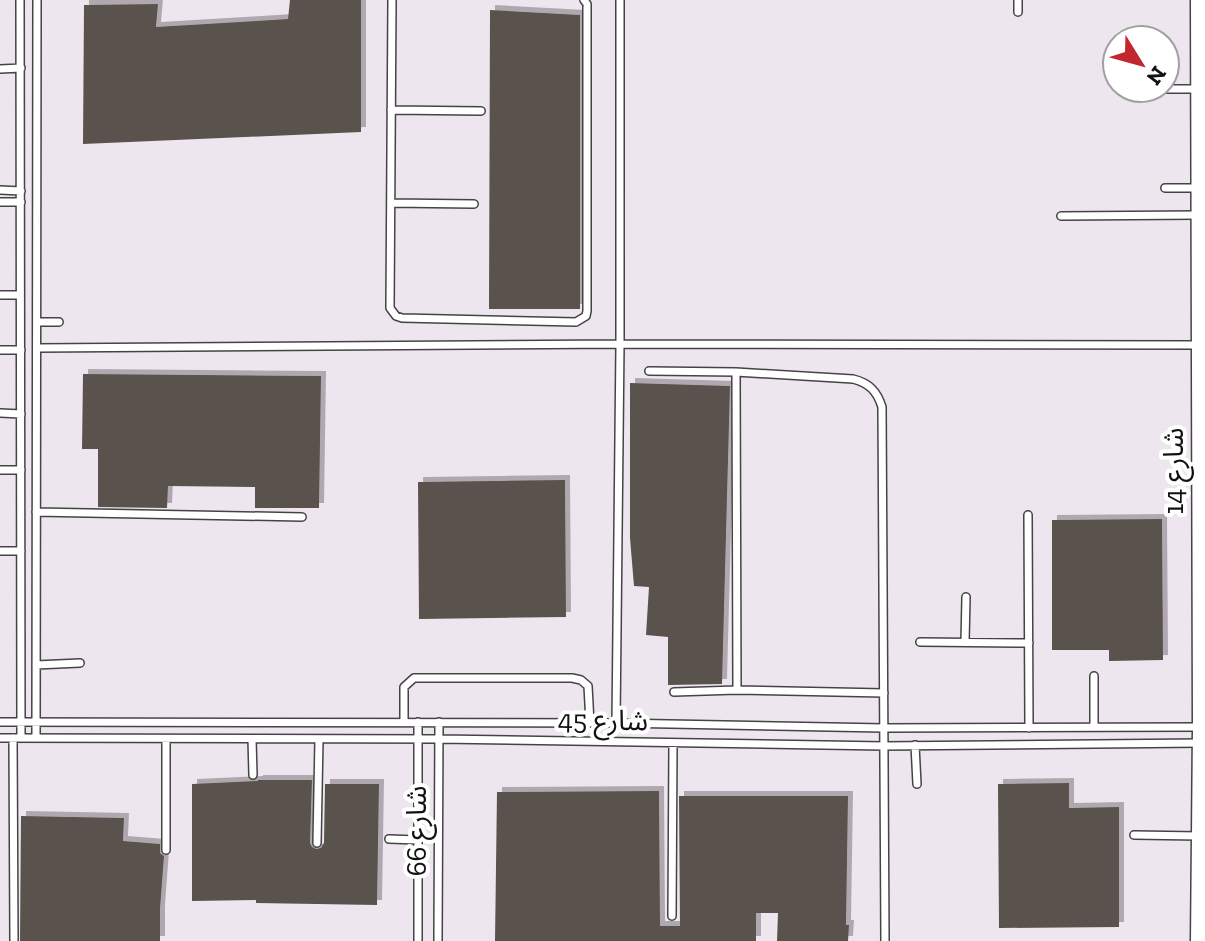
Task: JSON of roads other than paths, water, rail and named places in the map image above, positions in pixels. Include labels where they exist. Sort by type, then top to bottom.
[{"type":"street","name":"شارع 14","points":[[1198,0],[1202,727],[1198,941]]},
{"type":"lane","points":[[14,941],[17,738],[21,722],[20,0]]},
{"type":"lane","points":[[36,738],[37,0]]},
{"type":"lane","points":[[392,0],[390,308],[402,318],[576,322],[586,316],[587,4],[584,0]]},
{"type":"lane","points":[[616,723],[620,0]]},
{"type":"lane","points":[[1018,0],[1018,12]]},
{"type":"lane","points":[[20,56],[37,55]]},
{"type":"lane","points":[[0,69],[21,68]]},
{"type":"lane","points":[[1181,89],[1198,89]]},
{"type":"lane","points":[[391,110],[481,111]]},
{"type":"lane","points":[[1165,188],[1199,188]]},
{"type":"lane","points":[[0,190],[21,191]]},
{"type":"lane","points":[[0,202],[21,202]]},
{"type":"lane","points":[[391,203],[474,204]]},
{"type":"lane","points":[[1061,216],[1199,215]]},
{"type":"lane","points":[[21,285],[37,285]]},
{"type":"lane","points":[[0,295],[20,295]]},
{"type":"lane","points":[[37,322],[59,322]]},
{"type":"lane","points":[[37,348],[620,344],[1201,335]]},
{"type":"lane","points":[[0,350],[21,350]]},
{"type":"lane","points":[[649,371],[736,372],[853,379],[863,381],[879,397],[882,407],[885,941]]},
{"type":"lane","points":[[736,372],[737,690]]},
{"type":"lane","points":[[0,413],[21,414]]},
{"type":"lane","points":[[0,470],[21,470]]},
{"type":"lane","points":[[36,512],[302,517]]},
{"type":"lane","points":[[1028,515],[1029,728]]},
{"type":"lane","points":[[0,551],[21,551]]},
{"type":"lane","points":[[965,642],[966,597]]},
{"type":"lane","points":[[920,642],[1029,643]]},
{"type":"lane","points":[[36,665],[80,663]]},
{"type":"lane","points":[[1094,676],[1094,726]]},
{"type":"lane","points":[[404,722],[404,687],[414,678],[572,678],[588,686],[590,723]]},
{"type":"lane","points":[[674,692],[884,693]]},
{"type":"lane","name":"شارع 45","points":[[0,722],[1202,727]]},
{"type":"lane","name":"شارع 66","points":[[418,722],[418,941]]},
{"type":"lane","name":"شارع 66","points":[[438,941],[439,722]]},
{"type":"lane","name":"شارع 45","points":[[0,738],[439,739],[884,746],[1202,743]]},
{"type":"lane","points":[[166,739],[166,850]]},
{"type":"lane","points":[[252,739],[253,775]]},
{"type":"lane","points":[[317,843],[319,739]]},
{"type":"lane","points":[[672,916],[673,743]]},
{"type":"lane","points":[[915,745],[917,784]]},
{"type":"lane","points":[[1134,835],[1202,836]]},
{"type":"lane","points":[[389,839],[418,840]]}]
